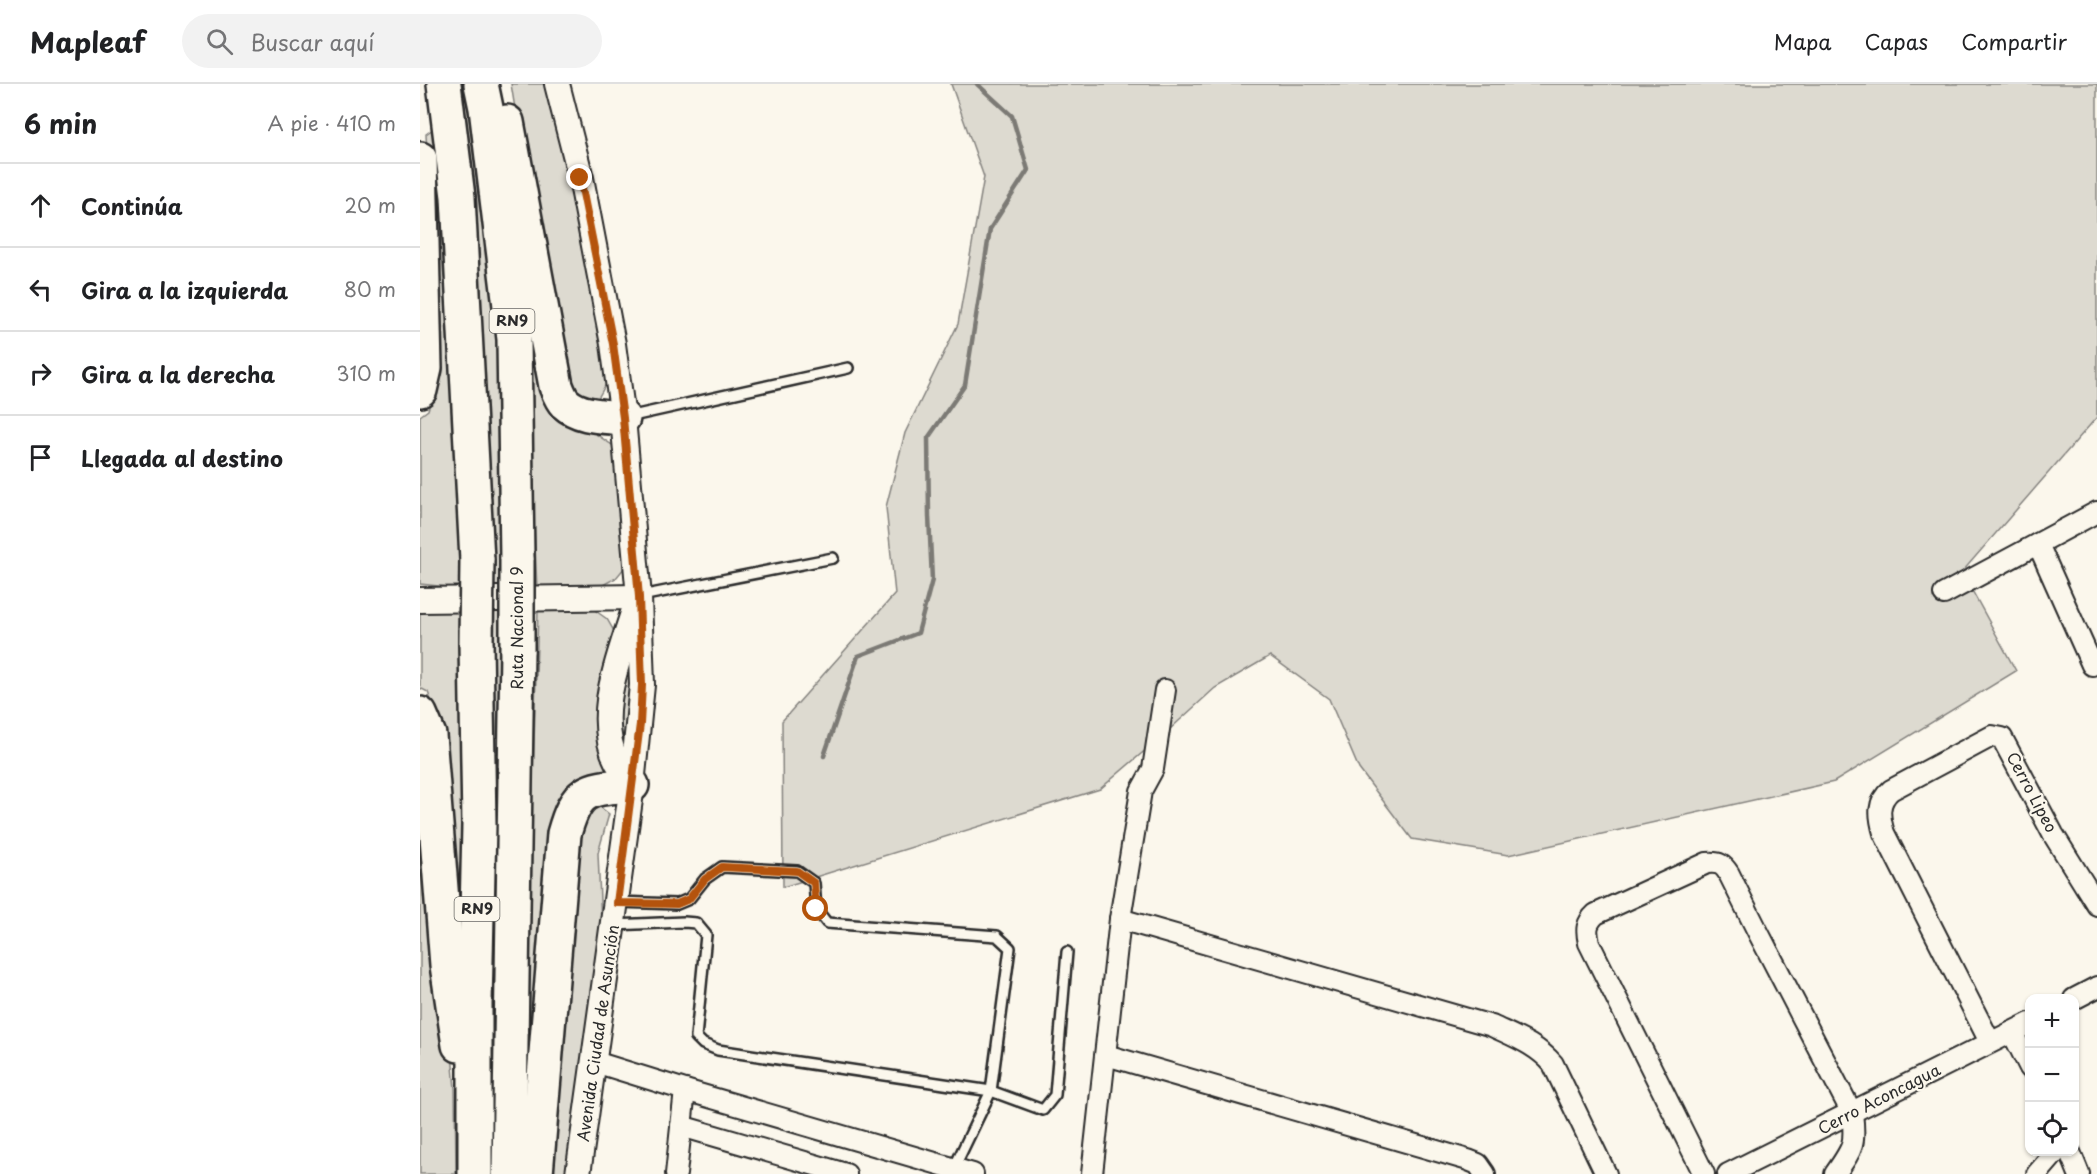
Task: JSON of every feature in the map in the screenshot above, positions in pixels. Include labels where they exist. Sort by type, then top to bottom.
[{"type":"highway","name":"RN9","points":[[444,84],[459,207],[477,560],[479,825],[475,1004],[475,1174]]},
{"type":"highway","name":"Ruta Nacional 9","points":[[481,84],[486,108],[514,339],[517,650],[509,1174]]},
{"type":"highway","points":[[496,84],[506,114],[556,386],[564,402],[574,409],[584,413],[623,418]]},
{"type":"highway","points":[[420,159],[425,368],[420,390]]},
{"type":"highway","points":[[420,714],[429,735],[447,965],[459,1040],[469,1174]]},
{"type":"highway","points":[[536,1174],[564,834],[570,811],[592,789],[632,785]]},
{"type":"street","points":[[557,84],[594,245],[613,344],[623,418],[639,597],[610,693],[609,729],[616,760],[632,785]]},
{"type":"street","points":[[1944,594],[2097,512]]},
{"type":"street","points":[[2038,544],[2092,665]]},
{"type":"street","points":[[420,600],[639,597]]},
{"type":"street","points":[[1092,1174],[1120,919],[1141,791],[1153,769],[1166,690]]},
{"type":"street","name":"Cerro Lipeo","points":[[1990,1042],[1884,833],[1879,818],[1881,801],[1891,790],[1982,741],[1992,736],[2002,738],[2053,834],[2097,905]]},
{"type":"street","name":"Avenida Ciudad de Asunción","points":[[578,1174],[632,785]]},
{"type":"street","points":[[1704,1174],[1589,943],[1586,930],[1590,920],[1596,914],[1707,863],[1716,862],[1724,865],[1730,874],[1758,934],[1852,1113],[1855,1140],[1851,1151],[1835,1174]]},
{"type":"street","points":[[1120,919],[1492,1026],[1523,1040],[1542,1051],[1553,1064],[1606,1174]]},
{"type":"street","points":[[2079,996],[2097,987]]},
{"type":"street","name":"Cerro Aconcagua","points":[[1728,1174],[2025,1026]]},
{"type":"street","points":[[2012,1032],[2025,1058]]},
{"type":"street","points":[[1106,1055],[1468,1160],[1478,1164],[1485,1174]]},
{"type":"street","points":[[595,1062],[973,1174]]},
{"type":"street","points":[[676,1174],[686,1090]]},
{"type":"street","points":[[681,1126],[846,1174]]},
{"type":"street","points":[[2037,1174],[2053,1156]]},
{"type":"street","points":[[2072,1156],[2079,1174]]},
{"type":"lane","points":[[623,418],[848,368]]},
{"type":"lane","points":[[639,597],[833,558]]},
{"type":"lane","points":[[615,914],[677,904],[689,899],[705,879],[722,867],[797,871],[814,883],[816,909],[827,922],[997,936],[1010,948],[991,1091],[954,1168]]},
{"type":"lane","points":[[615,914],[696,923],[706,935],[696,1036],[703,1044],[718,1050],[991,1091],[1042,1110],[1055,1095],[1067,952]]},
{"type":"shaded area","points":[[454,84],[469,84],[498,300],[509,489],[503,1174],[482,1174],[494,617],[488,433],[476,266]]},
{"type":"shaded area","points":[[511,84],[544,84],[572,190],[608,360],[606,384],[594,405],[572,395],[557,365]]},
{"type":"shaded area","points":[[951,84],[2097,84],[2097,417],[1962,572],[2016,671],[1834,782],[1508,855],[1412,839],[1359,769],[1329,699],[1270,656],[1215,688],[1100,789],[783,887],[782,721],[895,594],[886,507],[905,433],[958,324],[984,177]]},
{"type":"shaded area","points":[[503,116],[563,412],[615,447],[625,567],[616,578],[599,587],[537,588],[526,349]]},
{"type":"shaded area","points":[[433,129],[458,349],[467,589],[420,584],[420,416],[428,410],[435,387],[434,293],[426,134]]},
{"type":"shaded area","points":[[593,609],[607,619],[615,633],[618,769],[574,791],[521,1174],[538,610]]},
{"type":"shaded area","points":[[467,610],[462,984],[438,720],[428,692],[420,688],[420,611]]},
{"type":"shaded area","points":[[634,639],[625,761],[620,740],[617,689]]},
{"type":"shaded area","points":[[420,729],[425,739],[455,1089],[456,1174],[420,1174]]},
{"type":"shaded area","points":[[600,807],[609,814],[598,853],[603,972],[571,1174],[545,1174],[571,836],[590,808]]},
{"type":"waterway","points":[[824,756],[858,656],[918,633],[932,580],[928,438],[965,385],[990,229],[1028,170],[1012,116],[977,84]]},
{"type":"route","points":[[580,178],[613,344],[623,418],[639,597],[642,685],[640,724],[617,903],[677,904],[689,899],[705,879],[722,867],[797,871],[814,883],[816,909]]}]
